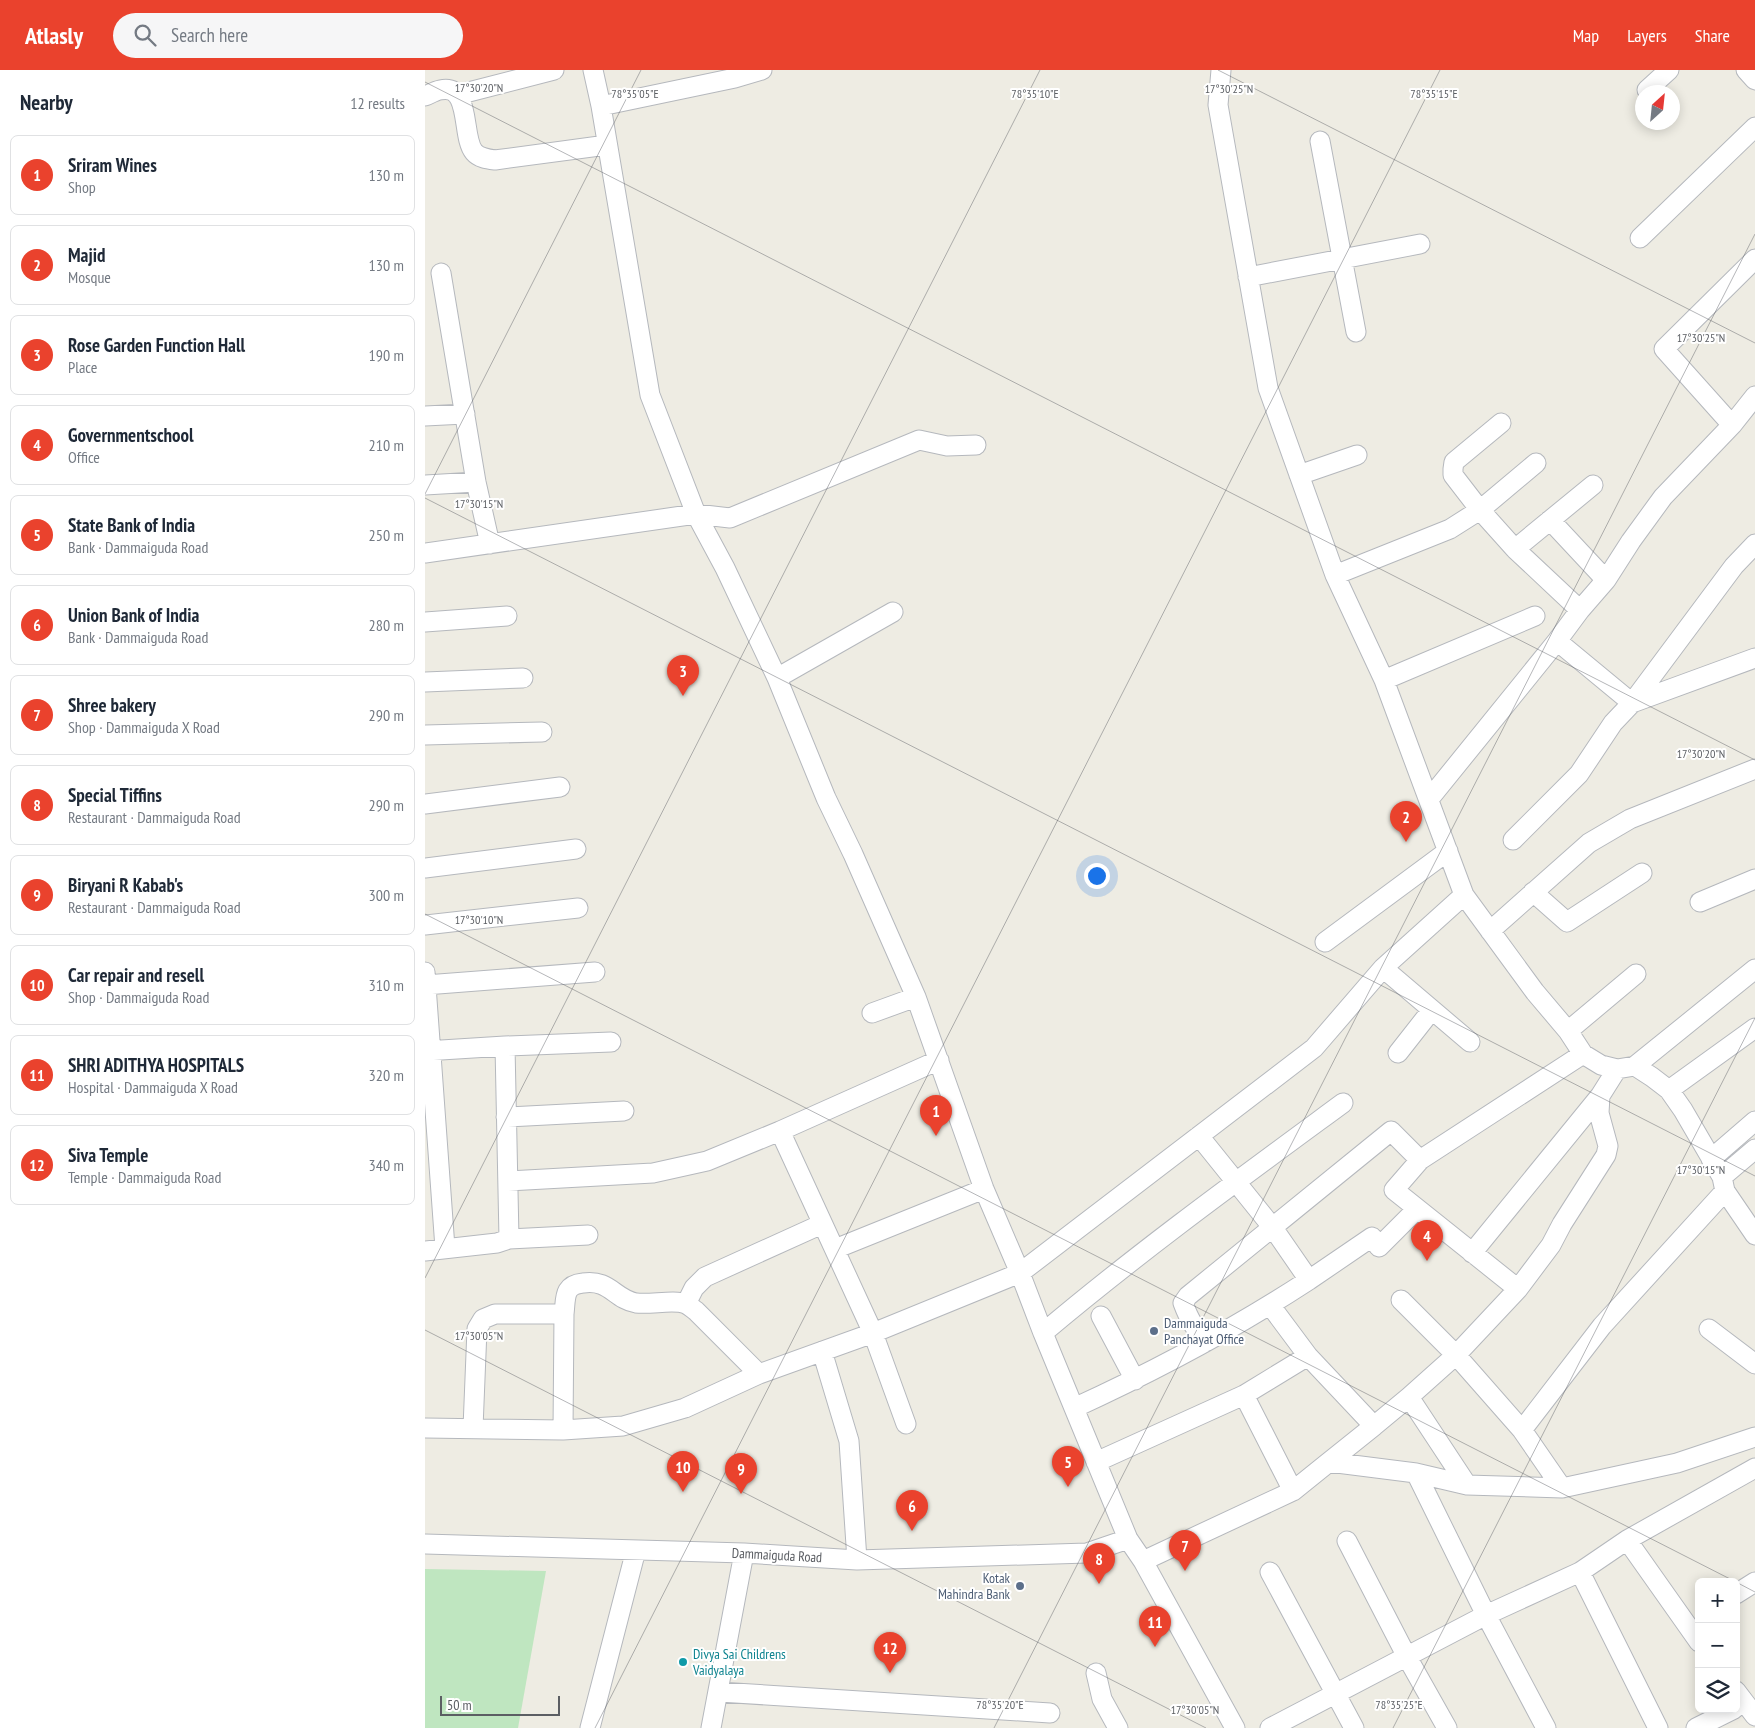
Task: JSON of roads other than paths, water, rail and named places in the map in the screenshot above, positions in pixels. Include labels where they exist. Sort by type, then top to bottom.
[{"type":"street","points":[[457,95],[554,70]]},
{"type":"street","points":[[593,70],[601,106],[650,395],[697,514],[777,678],[826,798],[853,854],[916,997],[984,1190],[1020,1273],[1095,1462],[1128,1539],[1143,1561],[1235,1728]]},
{"type":"street","points":[[601,106],[734,74],[762,70]]},
{"type":"street","points":[[1221,70],[1218,105],[1268,388],[1335,575],[1384,680],[1430,798],[1464,895],[1535,992],[1569,1031],[1583,1054],[1601,1065],[1626,1068],[1652,1077],[1669,1090],[1683,1110],[1723,1184],[1755,1235]]},
{"type":"street","points":[[1652,85],[1669,70]]},
{"type":"street","points":[[1746,70],[1755,80]]},
{"type":"street","points":[[425,96],[441,90],[449,90],[457,95],[462,103],[470,143],[474,152],[482,158],[495,160],[607,145]]},
{"type":"street","points":[[1641,238],[1755,127]]},
{"type":"street","points":[[1320,140],[1356,332]]},
{"type":"street","points":[[1248,277],[1420,244]]},
{"type":"street","points":[[1732,425],[1664,349],[1755,259]]},
{"type":"street","points":[[441,273],[476,482],[490,544]]},
{"type":"street","points":[[1430,798],[1606,580],[1663,497],[1732,425],[1755,396]]},
{"type":"street","points":[[425,416],[465,414]]},
{"type":"street","points":[[1501,423],[1455,462],[1453,475],[1480,510],[1515,549],[1580,610]]},
{"type":"street","points":[[425,553],[697,514],[730,518],[919,440],[947,446],[976,445]]},
{"type":"street","points":[[1299,475],[1357,455]]},
{"type":"street","points":[[1335,575],[1450,529],[1480,510],[1536,463]]},
{"type":"street","points":[[425,485],[476,482]]},
{"type":"street","points":[[1515,549],[1593,485]]},
{"type":"street","points":[[1551,520],[1606,580]]},
{"type":"street","points":[[1513,840],[1579,774],[1613,722],[1632,703],[1734,566],[1755,544]]},
{"type":"street","points":[[777,678],[893,612]]},
{"type":"street","points":[[425,622],[507,616]]},
{"type":"street","points":[[1384,680],[1535,616]]},
{"type":"street","points":[[1557,641],[1632,703]]},
{"type":"street","points":[[1632,703],[1755,658]]},
{"type":"street","points":[[425,682],[523,678]]},
{"type":"street","points":[[425,735],[542,732]]},
{"type":"street","points":[[1490,931],[1589,843],[1630,819],[1754,772]]},
{"type":"street","points":[[425,804],[560,787]]},
{"type":"street","points":[[425,868],[575,849]]},
{"type":"street","points":[[1325,942],[1448,850]]},
{"type":"street","points":[[1533,892],[1567,922],[1642,873]]},
{"type":"street","points":[[1700,902],[1755,879]]},
{"type":"street","points":[[425,1428],[563,1430],[623,1426],[685,1408],[759,1374],[873,1333],[1020,1273],[1314,1048],[1383,968],[1464,895]]},
{"type":"street","points":[[425,925],[578,908]]},
{"type":"street","points":[[1383,968],[1431,1011],[1470,1042]]},
{"type":"street","points":[[1472,1253],[1599,1096],[1626,1068],[1755,969]]},
{"type":"street","points":[[445,1248],[433,1187],[425,981],[595,972]]},
{"type":"street","points":[[1569,1031],[1636,974]]},
{"type":"street","points":[[872,1014],[916,997]]},
{"type":"street","points":[[1398,1053],[1431,1011]]},
{"type":"street","points":[[1669,1090],[1755,1028]]},
{"type":"street","points":[[428,1051],[611,1042]]},
{"type":"street","points":[[505,1046],[509,1239]]},
{"type":"street","points":[[1518,1289],[1394,1190],[1420,1160],[1583,1054]]},
{"type":"street","points":[[508,1181],[653,1174],[707,1161],[939,1060]]},
{"type":"street","points":[[1143,1561],[1293,1491],[1375,1426],[1456,1355],[1518,1289],[1551,1245],[1562,1224],[1606,1155],[1608,1146],[1599,1113],[1599,1096]]},
{"type":"street","points":[[1043,1333],[1088,1295],[1235,1182],[1343,1104]]},
{"type":"street","points":[[506,1117],[624,1111]]},
{"type":"street","points":[[1711,1159],[1755,1121]]},
{"type":"street","points":[[779,1131],[873,1333],[905,1424]]},
{"type":"street","points":[[1207,1341],[1188,1318],[1183,1303],[1187,1296],[1391,1131],[1420,1160]]},
{"type":"street","points":[[1199,1136],[1273,1228],[1309,1280]]},
{"type":"street","points":[[1523,1430],[1602,1326],[1755,1149]]},
{"type":"street","points":[[835,1249],[984,1190]]},
{"type":"street","points":[[1074,1408],[1135,1380],[1270,1305],[1372,1237],[1379,1247],[1417,1209]]},
{"type":"street","points":[[686,1304],[693,1288],[705,1277],[823,1224]]},
{"type":"street","points":[[425,1251],[497,1243],[509,1239],[588,1236]]},
{"type":"street","points":[[563,1430],[564,1314],[566,1293],[575,1284],[593,1282],[602,1284],[633,1302],[644,1304],[686,1304],[696,1311],[759,1374]]},
{"type":"street","points":[[1401,1300],[1456,1355],[1523,1430],[1562,1488]]},
{"type":"street","points":[[1270,1305],[1308,1356],[1375,1426]]},
{"type":"street","points":[[473,1428],[477,1329],[483,1319],[495,1314],[564,1314]]},
{"type":"street","points":[[1101,1316],[1135,1380]]},
{"type":"street","points":[[1709,1329],[1755,1364]]},
{"type":"street","points":[[822,1350],[849,1441],[857,1560]]},
{"type":"street","points":[[1095,1462],[1244,1395],[1308,1356]]},
{"type":"street","points":[[1244,1395],[1293,1491]]},
{"type":"street","points":[[1409,1397],[1467,1485]]},
{"type":"street","points":[[1329,1462],[1416,1473],[1467,1485],[1562,1488],[1677,1463],[1755,1438]]},
{"type":"street","points":[[1269,1728],[1486,1615],[1580,1572],[1627,1540],[1755,1468]]},
{"type":"street","points":[[1416,1473],[1486,1615],[1546,1728]]},
{"type":"street","name":"Dammaiguda Road","points":[[425,1544],[744,1553],[857,1560],[1087,1553],[1128,1539]]},
{"type":"street","points":[[1627,1540],[1693,1623]]},
{"type":"street","points":[[1347,1541],[1407,1657],[1447,1728]]},
{"type":"street","points":[[590,1728],[636,1550]]},
{"type":"street","points":[[711,1728],[744,1553]]},
{"type":"street","points":[[1270,1572],[1353,1728]]},
{"type":"street","points":[[1580,1572],[1658,1728]]},
{"type":"street","points":[[1740,1591],[1755,1582]]},
{"type":"street","points":[[1096,1674],[1102,1699],[1118,1728]]},
{"type":"street","points":[[719,1692],[1050,1713]]},
{"type":"street","points":[[1696,1728],[1744,1704]]},
{"type":"place","name":"Rose Garden Function Hall","points":[[683,696]]},
{"type":"place","name":"Majid","points":[[1406,842]]},
{"type":"place","name":"Sriram Wines","points":[[936,1136]]},
{"type":"place","name":"Governmentschool","points":[[1427,1261]]},
{"type":"place","name":"Dammaiguda Panchayat Office","points":[[1154,1331]]},
{"type":"place","name":"State Bank of India","points":[[1068,1487]]},
{"type":"place","name":"Car repair and resell","points":[[683,1492]]},
{"type":"place","name":"Biryani R Kabab's","points":[[741,1494]]},
{"type":"place","name":"Union Bank of India","points":[[912,1531]]},
{"type":"place","name":"Shree bakery","points":[[1185,1571]]},
{"type":"place","name":"Special Tiffins","points":[[1099,1584]]},
{"type":"place","name":"Kotak Mahindra Bank","points":[[1020,1586]]},
{"type":"place","name":"SHRI ADITHYA HOSPITALS","points":[[1155,1647]]},
{"type":"place","name":"Divya Sai Childrens Vaidyalaya","points":[[683,1662]]},
{"type":"place","name":"Siva Temple","points":[[890,1673]]}]
